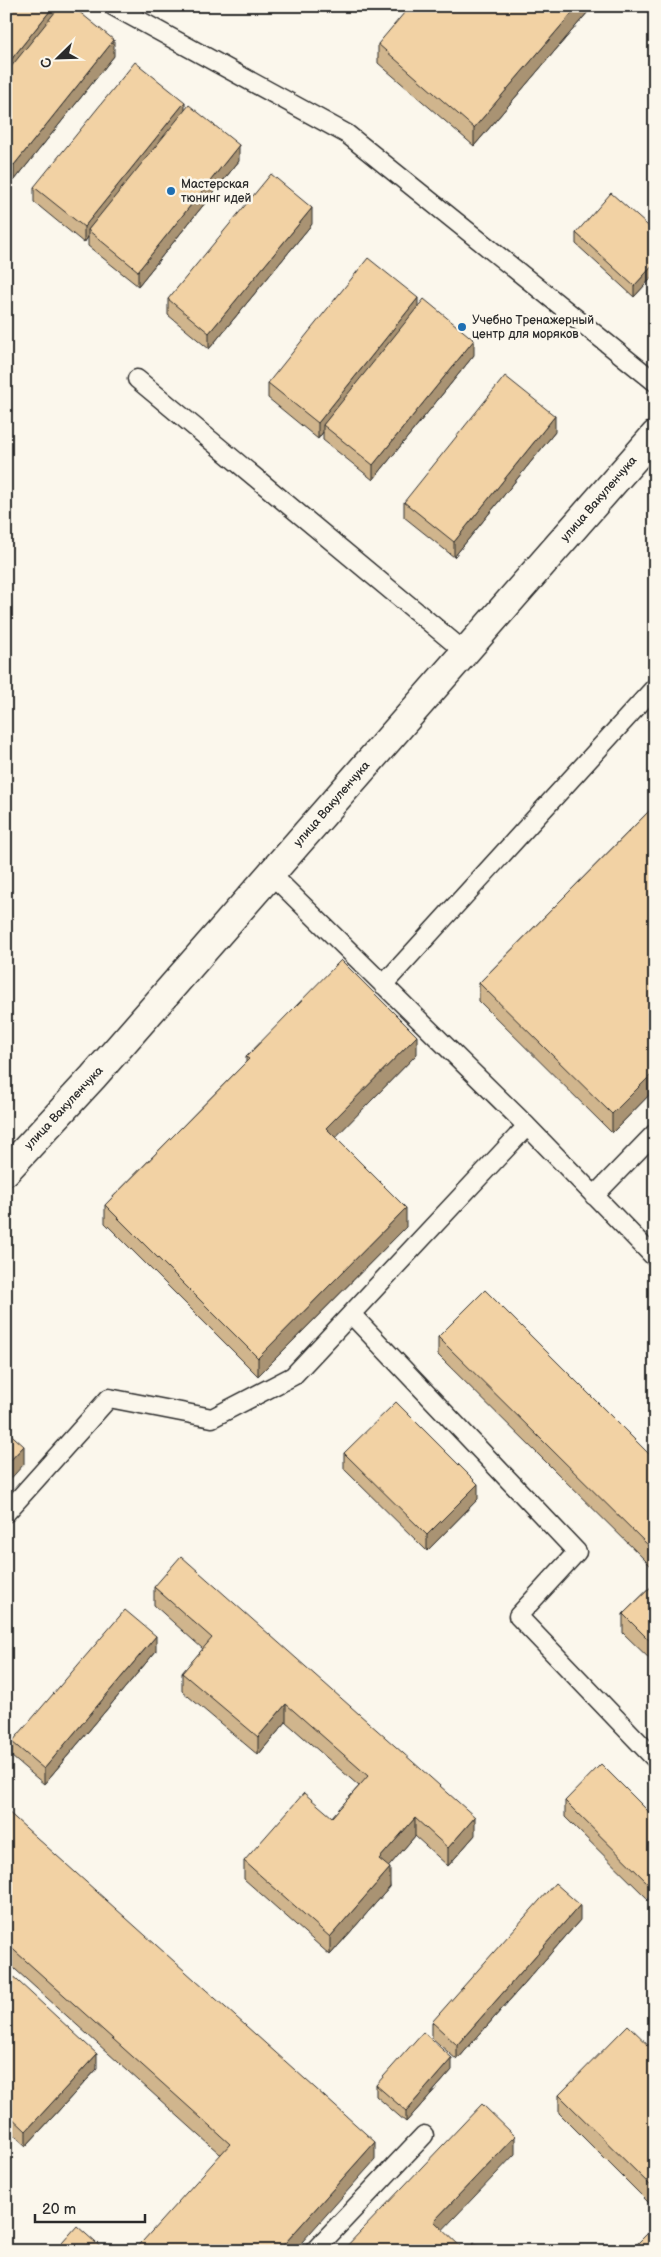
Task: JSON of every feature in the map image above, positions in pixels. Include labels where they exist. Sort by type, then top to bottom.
[{"type":"street","name":"улица Вакуленчука","points":[[6,1171],[93,1077],[655,435]]},
{"type":"lane","points":[[113,6],[347,134],[655,382]]},
{"type":"lane","points":[[137,379],[465,652]]},
{"type":"lane","points":[[383,985],[655,687]]},
{"type":"lane","points":[[271,874],[527,1126],[655,1258]]},
{"type":"lane","points":[[6,1513],[109,1398],[212,1418],[293,1376],[527,1126]]},
{"type":"lane","points":[[594,1196],[655,1133]]},
{"type":"lane","points":[[351,1314],[577,1552],[518,1616],[655,1759]]},
{"type":"lane","points":[[314,2251],[424,2135]]},
{"type":"building","points":[[6,6],[54,6],[6,66]]},
{"type":"building","points":[[60,6],[72,6],[114,40],[14,165],[6,159],[6,73]]},
{"type":"building","points":[[410,6],[578,6],[474,128],[378,44]]},
{"type":"building","points":[[135,62],[185,102],[84,227],[34,187]]},
{"type":"building","points":[[189,105],[239,145],[138,271],[88,230]]},
{"type":"building","points":[[271,174],[312,208],[209,333],[168,299]]},
{"type":"building","points":[[611,193],[655,232],[655,263],[634,286],[576,233]]},
{"type":"building","points":[[368,258],[418,298],[318,423],[268,383]]},
{"type":"building","points":[[424,299],[474,340],[373,465],[323,425]]},
{"type":"building","points":[[505,376],[555,416],[454,542],[404,502]]},
{"type":"building","points":[[655,805],[655,1071],[612,1114],[479,983]]},
{"type":"building","points":[[341,960],[417,1036],[326,1128],[406,1208],[258,1358],[105,1205],[249,1059],[246,1057]]},
{"type":"building","points":[[485,1290],[655,1460],[655,1552],[438,1337]]},
{"type":"building","points":[[396,1402],[478,1484],[427,1535],[344,1453]]},
{"type":"building","points":[[6,1430],[24,1446],[6,1465]]},
{"type":"building","points":[[181,1556],[475,1817],[448,1848],[415,1818],[379,1859],[390,1868],[330,1937],[244,1861],[304,1793],[332,1817],[368,1776],[286,1704],[258,1737],[182,1673],[212,1638],[154,1587]]},
{"type":"building","points":[[655,1583],[655,1646],[623,1614]]},
{"type":"building","points":[[125,1610],[156,1636],[44,1769],[12,1742]]},
{"type":"building","points":[[601,1764],[655,1818],[655,1890],[565,1801]]},
{"type":"building","points":[[6,1810],[375,2142],[278,2251],[134,2251],[230,2144],[6,1943]]},
{"type":"building","points":[[555,1883],[580,1905],[457,2045],[432,2022]]},
{"type":"building","points":[[6,1970],[97,2054],[26,2131],[6,2112]]},
{"type":"building","points":[[628,2025],[655,2051],[655,2190],[559,2095]]},
{"type":"building","points":[[423,2032],[452,2058],[406,2111],[376,2085]]},
{"type":"building","points":[[482,2104],[515,2136],[434,2221],[465,2251],[342,2251]]},
{"type":"building","points":[[77,2226],[105,2251],[55,2251]]},
{"type":"building","points":[[649,2232],[655,2238],[655,2251],[630,2251]]},
{"type":"building","points":[[474,2243],[483,2251],[467,2251]]},
{"type":"place","name":"Мастерская тюнинг идей","points":[[171,191]]},
{"type":"place","name":"Учебно Тренажерный центр для моряков","points":[[462,327]]}]
